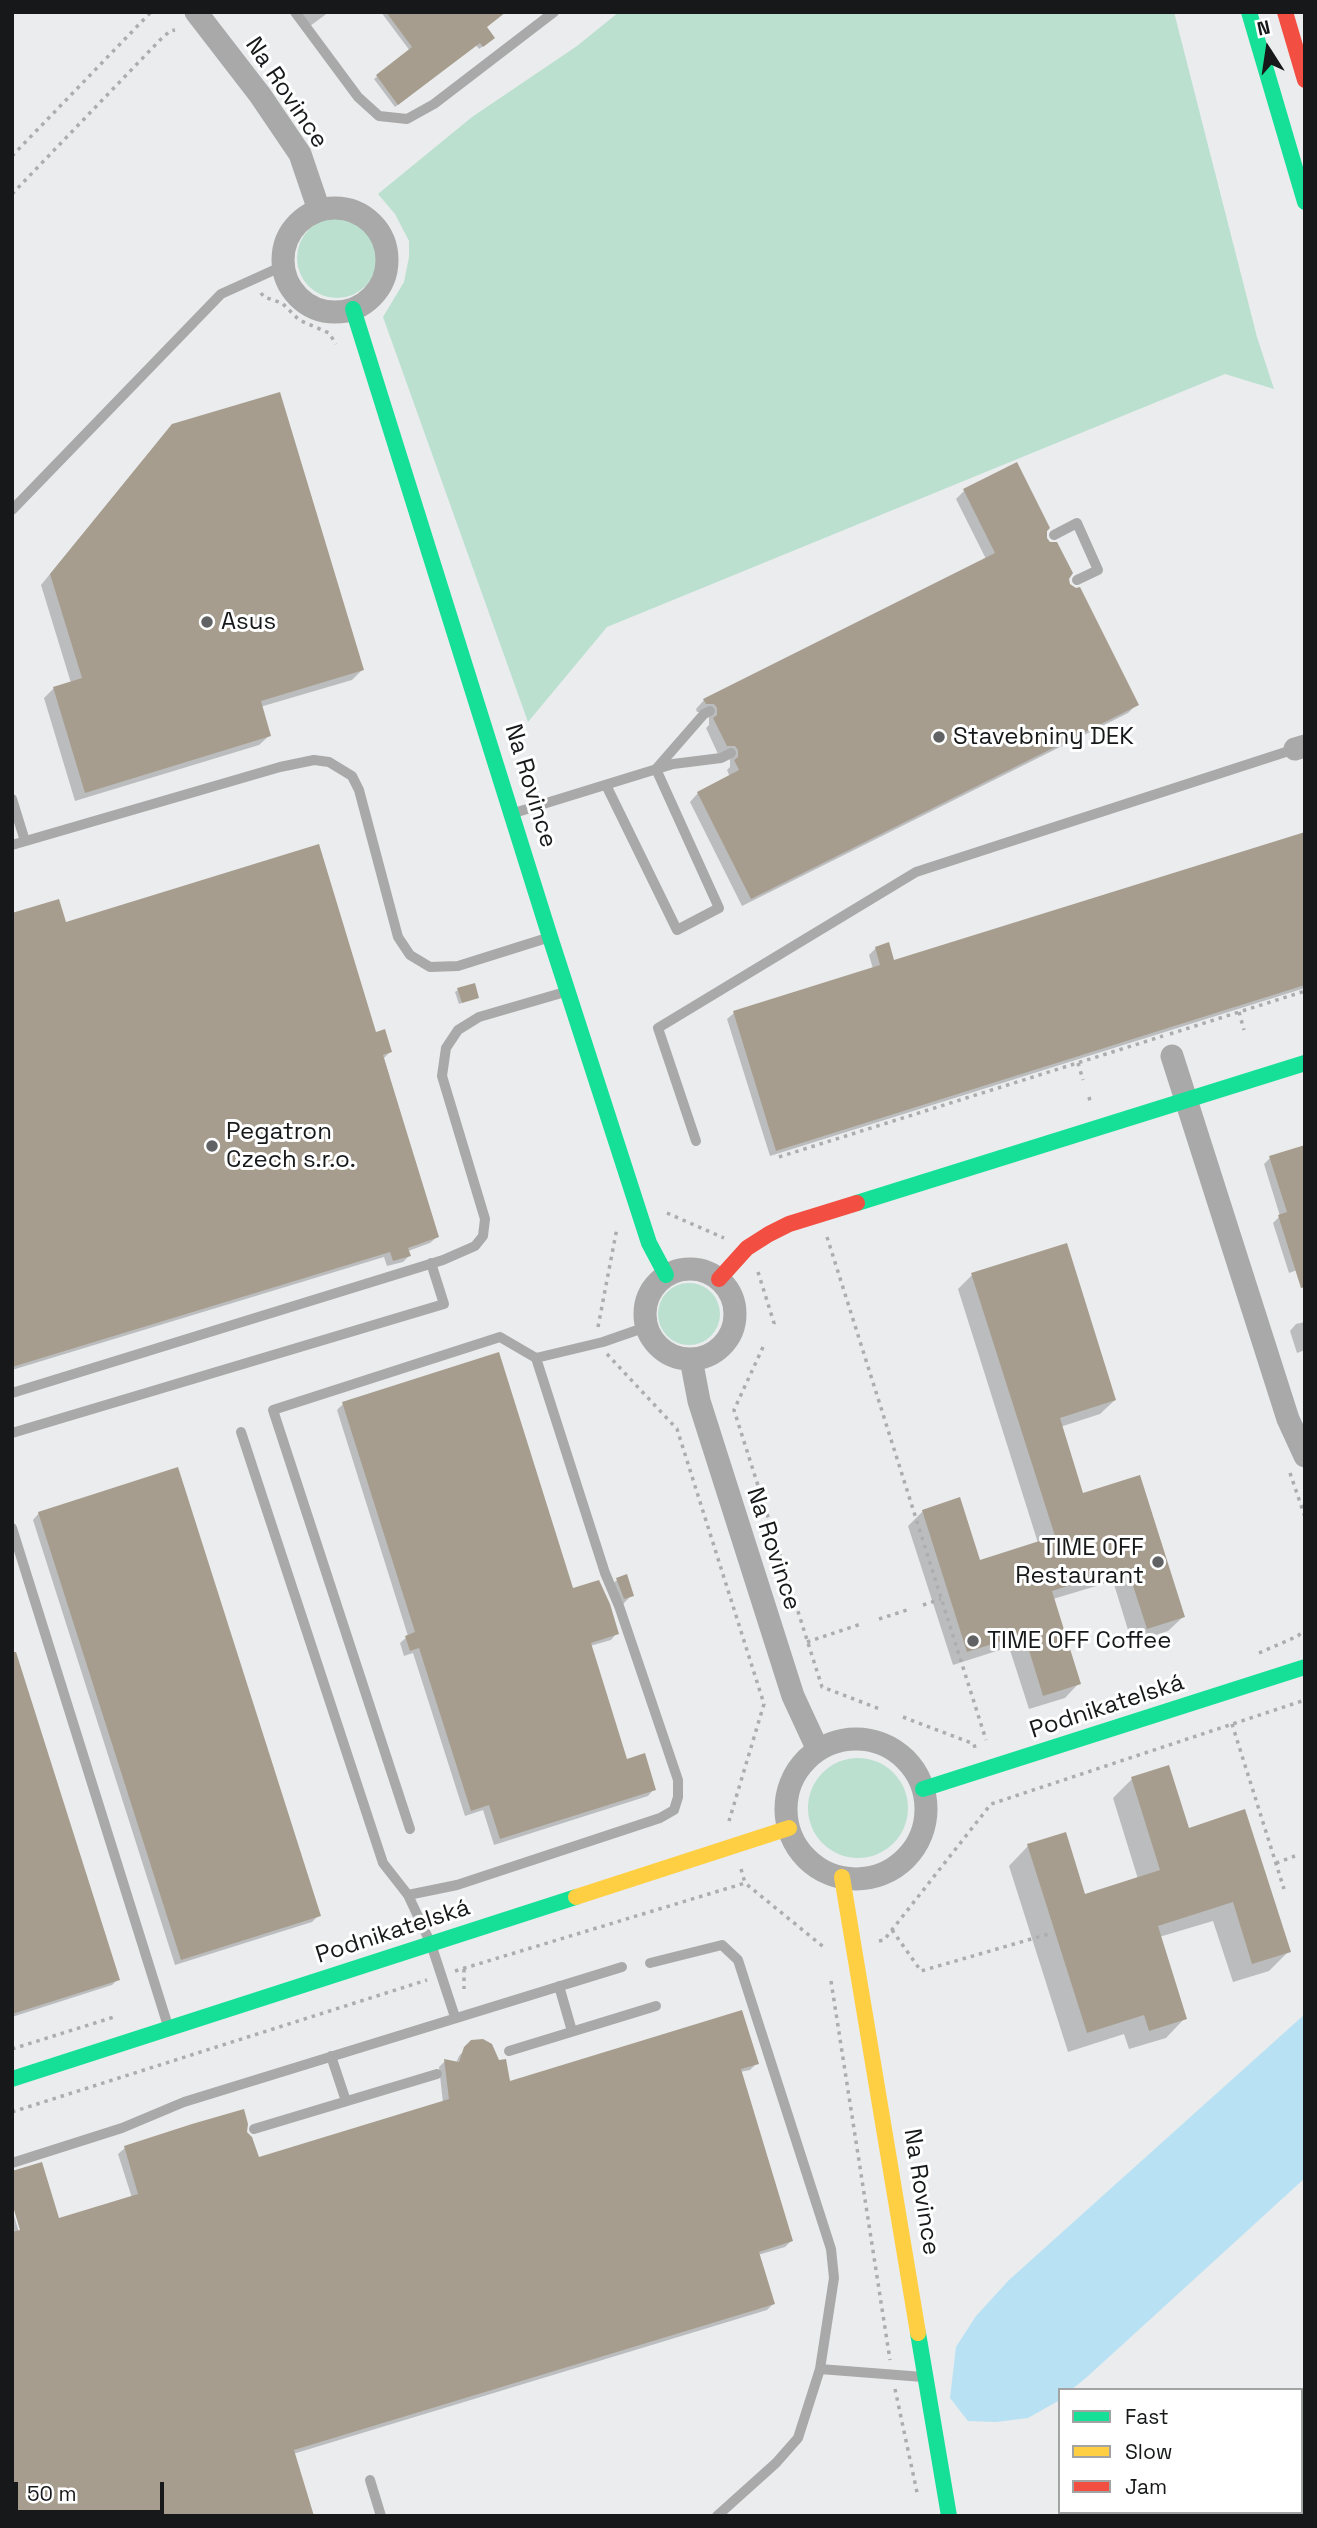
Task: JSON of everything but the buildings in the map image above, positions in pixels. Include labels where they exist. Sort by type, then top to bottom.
[{"type":"main road","points":[[1250,12],[1305,202]]},
{"type":"main road","points":[[1286,12],[1305,80]]},
{"type":"main road","name":"Na Rovince","points":[[353,309],[567,991],[649,1243],[666,1275]]},
{"type":"main road","points":[[719,1279],[747,1248],[789,1224],[1305,1063]]},
{"type":"main road","name":"Podnikatelská","points":[[923,1789],[1305,1667]]},
{"type":"main road","name":"Podnikatelská","points":[[12,2079],[789,1828]]},
{"type":"main road","name":"Na Rovince","points":[[842,1877],[949,2516]]},
{"type":"street","name":"Na Rovince","points":[[197,12],[260,95],[300,155],[320,210]]},
{"type":"street","points":[[337,207],[355,211],[370,220],[381,234],[387,251],[387,270],[380,286],[369,300],[353,309],[340,312],[312,307],[300,299],[291,288],[283,266],[284,247],[291,231],[303,218],[320,210],[337,207]]},
{"type":"street","points":[[1172,1056],[1288,1419],[1305,1455]]},
{"type":"street","points":[[693,1268],[719,1279],[734,1300],[736,1314],[734,1327],[727,1340],[718,1350],[705,1357],[676,1357],[663,1350],[653,1340],[646,1326],[648,1297],[655,1285],[666,1275],[693,1268]]},
{"type":"street","name":"Na Rovince","points":[[691,1359],[699,1401],[793,1696],[818,1750]]},
{"type":"street","points":[[850,1739],[883,1744],[908,1762],[923,1789],[925,1821],[920,1836],[912,1850],[898,1864],[881,1874],[862,1879],[842,1877],[824,1871],[808,1860],[796,1845],[789,1828],[786,1798],[790,1784],[806,1759],[833,1743],[850,1739]]},
{"type":"lane","points":[[295,12],[358,97],[379,116],[407,119],[434,104],[554,12]]},
{"type":"lane","points":[[12,510],[221,294],[283,266]]},
{"type":"lane","points":[[1054,535],[1077,523],[1098,570],[1077,580]]},
{"type":"lane","points":[[656,769],[704,714],[710,711]]},
{"type":"lane","points":[[696,1141],[658,1028],[916,872],[1300,748]]},
{"type":"lane","points":[[511,814],[673,764],[721,758],[731,753]]},
{"type":"lane","points":[[12,845],[280,767],[314,760],[329,762],[352,776],[359,790],[398,937],[410,955],[430,967],[458,967],[550,937]]},
{"type":"lane","points":[[606,785],[677,930],[719,908],[656,769]]},
{"type":"lane","points":[[12,799],[25,841]]},
{"type":"lane","points":[[12,1393],[431,1263],[475,1246],[483,1236],[485,1219],[442,1076],[446,1048],[458,1030],[479,1017],[567,991]]},
{"type":"lane","points":[[12,1433],[444,1304],[431,1263]]},
{"type":"lane","points":[[536,1358],[603,1342],[646,1326]]},
{"type":"lane","points":[[408,1895],[457,1885],[660,1818],[674,1810],[678,1797],[678,1780],[619,1606],[605,1573],[536,1358],[500,1337],[273,1410],[410,1829]]},
{"type":"lane","points":[[241,1432],[383,1863],[408,1895],[431,1944],[455,2017]]},
{"type":"lane","points":[[12,1528],[169,2028]]},
{"type":"lane","points":[[650,1964],[722,1945],[738,1961],[831,2249],[834,2278],[820,2369],[798,2438],[776,2463],[717,2516]]},
{"type":"lane","points":[[12,2163],[122,2128],[184,2102],[622,1967]]},
{"type":"lane","points":[[559,1986],[572,2031]]},
{"type":"lane","points":[[509,2051],[656,2006]]},
{"type":"lane","points":[[331,2056],[346,2101]]},
{"type":"lane","points":[[254,2129],[437,2074]]},
{"type":"lane","points":[[820,2369],[926,2377]]},
{"type":"lane","points":[[370,2480],[381,2516]]},
{"type":"path","points":[[12,156],[151,12]]},
{"type":"path","points":[[12,194],[160,40],[175,30]]},
{"type":"path","points":[[779,1157],[1305,991]]},
{"type":"path","points":[[1239,1012],[1244,1030]]},
{"type":"path","points":[[1078,1063],[1083,1080]]},
{"type":"path","points":[[663,1211],[730,1241]]},
{"type":"path","points":[[600,1331],[597,1324],[617,1227]]},
{"type":"path","points":[[824,1228],[986,1740]]},
{"type":"path","points":[[757,1268],[774,1323],[772,1327]]},
{"type":"path","points":[[763,1348],[734,1410],[807,1642],[822,1687],[880,1709]]},
{"type":"path","points":[[606,1352],[608,1358],[677,1429],[764,1704],[728,1824]]},
{"type":"path","points":[[923,1605],[942,1599]]},
{"type":"path","points":[[879,1619],[907,1610]]},
{"type":"path","points":[[807,1642],[861,1624]]},
{"type":"path","points":[[876,1941],[884,1940],[990,1804],[1305,1700]]},
{"type":"path","points":[[903,1717],[974,1744],[977,1756]]},
{"type":"path","points":[[1232,1724],[1284,1889]]},
{"type":"path","points":[[1276,1863],[1295,1857]]},
{"type":"path","points":[[740,1864],[745,1883]]},
{"type":"path","points":[[892,1930],[921,1971],[1052,1933]]},
{"type":"path","points":[[826,1949],[838,1947]]},
{"type":"path","points":[[831,1976],[892,2375],[919,2503]]},
{"type":"green space","points":[[619,12],[1174,12],[1257,337],[1274,389],[1225,374],[607,627],[528,722],[383,317],[404,282],[409,241],[395,214],[378,194],[472,117],[577,46]]},
{"type":"green space","points":[[329,218],[345,218],[359,225],[370,236],[377,250],[374,273],[359,291],[345,298],[329,298],[315,291],[304,280],[297,266],[297,250],[304,236],[315,225]]},
{"type":"green space","points":[[689,1283],[711,1292],[720,1314],[711,1336],[689,1345],[667,1336],[658,1314],[667,1292]]},
{"type":"green space","points":[[858,1758],[886,1766],[900,1780],[908,1808],[900,1836],[886,1850],[858,1858],[830,1850],[816,1836],[808,1808],[816,1780],[830,1766]]},
{"type":"water","points":[[1305,2014],[1305,2178],[1087,2377],[1073,2388],[1058,2388],[1058,2401],[1028,2418],[996,2422],[968,2421],[950,2398],[956,2347],[976,2316],[1009,2280]]},
{"type":"traffic: fast","points":[[1249,12],[1305,202]]},
{"type":"traffic: fast","points":[[353,309],[649,1243],[666,1275]]},
{"type":"traffic: fast","points":[[857,1203],[1305,1063]]},
{"type":"traffic: fast","points":[[923,1789],[1305,1667]]},
{"type":"traffic: fast","points":[[12,2079],[576,1897]]},
{"type":"traffic: fast","points":[[918,2333],[949,2516]]},
{"type":"traffic: slow","points":[[576,1897],[789,1828]]},
{"type":"traffic: slow","points":[[842,1877],[918,2333]]},
{"type":"traffic: jam","points":[[1285,12],[1305,80]]},
{"type":"traffic: jam","points":[[719,1279],[747,1248],[769,1234],[789,1224],[857,1203]]},
{"type":"place","name":"Asus","points":[[207,622]]},
{"type":"place","name":"Stavebniny DEK","points":[[939,737]]},
{"type":"place","name":"Pegatron Czech s.r.o.","points":[[212,1146]]},
{"type":"place","name":"TIME OFF Restaurant","points":[[1158,1562]]},
{"type":"place","name":"TIME OFF Coffee","points":[[973,1641]]}]
